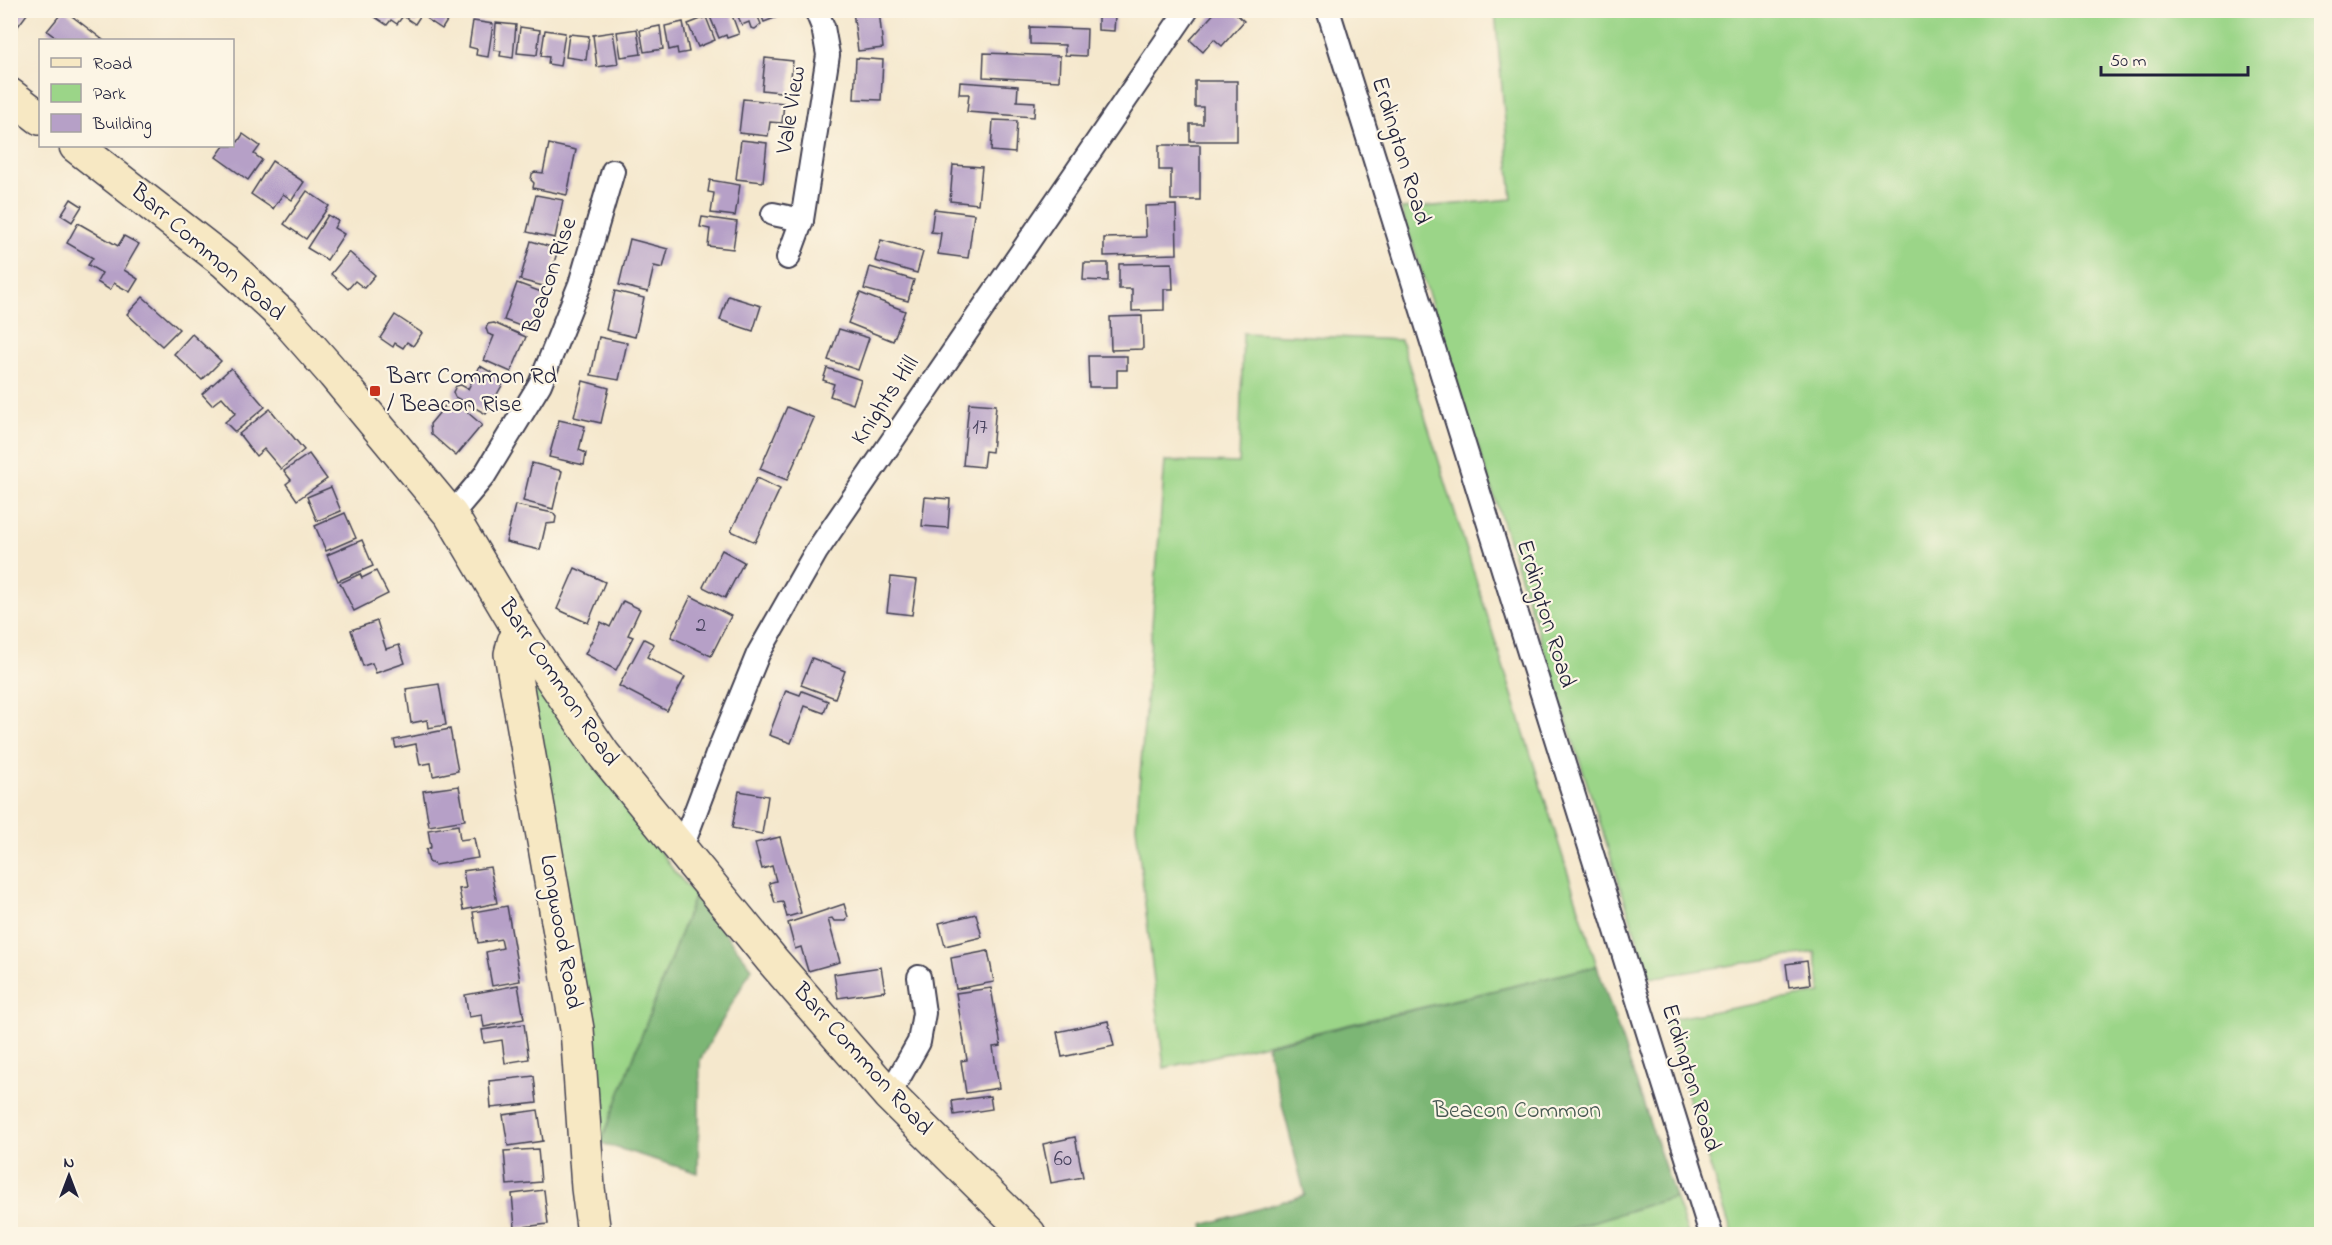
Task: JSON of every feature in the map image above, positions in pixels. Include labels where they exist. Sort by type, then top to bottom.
[{"type":"main road","points":[[10,96],[39,117]]},
{"type":"main road","name":"Barr Common Road","points":[[77,147],[225,262],[284,317],[452,515],[521,633],[604,755],[681,850],[889,1095],[1029,1234]]},
{"type":"main road","name":"Longwood Road","points":[[521,633],[514,642],[511,654],[577,1029],[588,1188],[594,1234]]},
{"type":"street","name":"Vale View","points":[[788,258],[802,220],[828,56],[823,27],[816,10]]},
{"type":"street","name":"Knights Hill","points":[[681,850],[758,654],[816,552],[1187,10]]},
{"type":"street","name":"Erdington Road","points":[[1328,10],[1711,1234]]},
{"type":"street","name":"Beacon Rise","points":[[452,515],[484,476],[540,384],[580,284],[613,171]]},
{"type":"street","points":[[773,214],[802,220]]},
{"type":"street","points":[[889,1095],[919,1042],[924,1013],[919,977]]},
{"type":"green space","points":[[1495,11],[2321,11],[2321,1234],[1732,1234],[1663,1020],[1821,993],[1815,952],[1650,978],[1401,209],[1512,199]]},
{"type":"green space","points":[[1243,333],[1401,340],[1597,966],[1164,1068],[1136,826],[1165,461],[1239,463]]},
{"type":"green space","points":[[544,688],[674,871],[695,895],[601,1143],[589,1039],[593,1024],[585,1016],[531,689]]},
{"type":"green space","points":[[695,895],[752,968],[700,1060],[698,1173],[601,1143]]},
{"type":"green space","name":"Beacon Common","points":[[1597,966],[1675,1197],[1552,1234],[1205,1234],[1203,1225],[1305,1195],[1267,1045]]},
{"type":"green space","points":[[1675,1197],[1688,1234],[1552,1234]]},
{"type":"building","points":[[10,10],[30,10],[13,33],[10,31]]},
{"type":"building","points":[[64,10],[102,39],[58,39],[47,31]]},
{"type":"building","points":[[379,10],[424,10],[415,24],[403,16],[397,24],[391,20],[387,25],[375,17]]},
{"type":"building","points":[[432,10],[454,10],[442,29],[427,19]]},
{"type":"building","points":[[730,10],[739,34],[719,38],[708,12]]},
{"type":"building","points":[[735,10],[755,10],[761,24],[755,29],[751,28],[749,22],[742,25]]},
{"type":"building","points":[[759,10],[783,10],[785,14],[764,22]]},
{"type":"building","points":[[879,10],[883,48],[858,51],[853,11]]},
{"type":"building","points":[[1122,10],[1138,10],[1138,14],[1122,12]]},
{"type":"building","points":[[1217,10],[1232,10],[1244,21],[1222,46],[1214,39],[1203,52],[1190,40]]},
{"type":"building","points":[[1098,14],[1115,15],[1114,31],[1098,30]]},
{"type":"building","points":[[706,17],[715,40],[698,47],[688,24]]},
{"type":"building","points":[[473,21],[493,24],[488,57],[476,55],[477,49],[469,47]]},
{"type":"building","points":[[683,22],[689,52],[678,54],[677,48],[669,50],[665,26]]},
{"type":"building","points":[[496,23],[516,25],[513,58],[500,56],[501,51],[494,50]]},
{"type":"building","points":[[660,26],[663,49],[644,52],[640,30]]},
{"type":"building","points":[[520,27],[540,30],[537,55],[517,53]]},
{"type":"building","points":[[1030,27],[1087,29],[1086,56],[1065,55],[1065,45],[1030,44]]},
{"type":"building","points":[[637,29],[641,54],[621,57],[617,32]]},
{"type":"building","points":[[545,30],[565,33],[560,66],[548,64],[549,57],[541,56]]},
{"type":"building","points":[[613,32],[618,64],[597,67],[593,35]]},
{"type":"building","points":[[569,34],[589,36],[586,60],[566,57]]},
{"type":"building","points":[[984,53],[1060,56],[1059,81],[983,77]]},
{"type":"building","points":[[765,58],[793,61],[789,93],[762,90]]},
{"type":"building","points":[[856,58],[883,60],[881,100],[854,99]]},
{"type":"building","points":[[1195,81],[1237,81],[1237,141],[1190,141],[1190,124],[1203,124],[1203,107],[1195,107]]},
{"type":"building","points":[[960,82],[1018,86],[1017,101],[1035,102],[1034,117],[967,112],[969,94],[959,94]]},
{"type":"building","points":[[743,99],[784,103],[782,123],[770,122],[768,136],[739,133]]},
{"type":"building","points":[[993,120],[1017,121],[1015,153],[991,151]]},
{"type":"building","points":[[243,134],[260,146],[254,154],[262,160],[248,180],[216,157],[223,147],[234,147],[234,139],[238,142]]},
{"type":"building","points":[[741,140],[767,143],[763,182],[736,179]]},
{"type":"building","points":[[549,144],[576,150],[567,195],[533,188],[532,174],[543,173]]},
{"type":"building","points":[[1159,145],[1200,145],[1200,200],[1171,200],[1171,170],[1159,170]]},
{"type":"building","points":[[272,161],[304,182],[292,200],[283,194],[273,209],[251,194]]},
{"type":"building","points":[[953,165],[982,167],[978,204],[950,201]]},
{"type":"building","points":[[710,180],[740,185],[735,216],[711,213],[714,193],[708,192]]},
{"type":"building","points":[[307,191],[329,206],[306,239],[284,224]]},
{"type":"building","points":[[536,195],[563,200],[555,238],[527,232]]},
{"type":"building","points":[[71,199],[82,206],[72,222],[61,215]]},
{"type":"building","points":[[1176,205],[1177,254],[1104,256],[1104,238],[1146,237],[1145,206]]},
{"type":"building","points":[[934,209],[974,214],[968,258],[938,254],[941,233],[931,232]]},
{"type":"building","points":[[328,215],[338,221],[334,228],[344,234],[327,260],[307,248]]},
{"type":"building","points":[[702,217],[737,222],[733,249],[708,246],[710,229],[700,227]]},
{"type":"building","points":[[78,223],[118,246],[124,236],[139,244],[124,270],[138,279],[130,292],[114,283],[110,290],[97,282],[102,273],[88,265],[93,258],[67,243]]},
{"type":"building","points":[[630,239],[668,249],[663,268],[654,266],[648,292],[619,285]]},
{"type":"building","points":[[881,240],[923,252],[917,273],[875,261]]},
{"type":"building","points":[[531,241],[558,249],[547,287],[520,280]]},
{"type":"building","points":[[349,252],[375,275],[364,288],[355,281],[348,289],[331,274]]},
{"type":"building","points":[[1084,263],[1108,263],[1108,281],[1083,280]]},
{"type":"building","points":[[1172,263],[1173,289],[1164,289],[1164,310],[1132,311],[1132,289],[1119,289],[1119,264]]},
{"type":"building","points":[[870,267],[914,280],[908,301],[864,289]]},
{"type":"building","points":[[517,283],[544,293],[531,330],[504,320]]},
{"type":"building","points":[[615,291],[644,298],[635,337],[606,330]]},
{"type":"building","points":[[860,293],[905,311],[893,341],[848,323]]},
{"type":"building","points":[[728,296],[761,306],[753,331],[720,320]]},
{"type":"building","points":[[143,297],[179,329],[162,346],[127,314]]},
{"type":"building","points":[[395,315],[422,333],[413,346],[407,342],[403,348],[395,343],[393,347],[380,338]]},
{"type":"building","points":[[1142,316],[1143,349],[1111,350],[1110,317]]},
{"type":"building","points":[[494,323],[526,337],[511,372],[484,360],[494,336],[488,334],[486,328],[488,324]]},
{"type":"building","points":[[839,329],[869,338],[858,370],[828,360]]},
{"type":"building","points":[[192,334],[221,361],[202,380],[174,354]]},
{"type":"building","points":[[599,337],[627,343],[619,380],[591,375]]},
{"type":"building","points":[[1088,356],[1127,356],[1127,370],[1117,370],[1117,387],[1089,387]]},
{"type":"building","points":[[480,366],[505,380],[486,414],[455,397],[453,392],[456,386],[461,385],[468,389]]},
{"type":"building","points":[[231,368],[265,407],[235,432],[225,422],[236,413],[222,397],[212,405],[202,394]]},
{"type":"building","points":[[827,368],[861,380],[853,404],[830,396],[834,384],[823,380]]},
{"type":"building","points":[[583,381],[609,388],[601,423],[574,417]]},
{"type":"building","points":[[969,403],[996,405],[992,452],[985,451],[983,467],[963,465]]},
{"type":"building","points":[[458,404],[482,425],[456,456],[431,434],[430,424],[445,406]]},
{"type":"building","points":[[787,407],[814,418],[787,480],[760,469]]},
{"type":"building","points":[[270,409],[304,450],[281,469],[264,449],[256,456],[239,434]]},
{"type":"building","points":[[559,420],[585,426],[579,450],[586,453],[584,465],[549,457]]},
{"type":"building","points":[[309,454],[327,479],[297,500],[286,484],[291,480],[284,471]]},
{"type":"building","points":[[532,463],[562,471],[553,509],[523,501]]},
{"type":"building","points":[[757,478],[780,489],[755,542],[731,531]]},
{"type":"building","points":[[331,487],[341,511],[317,521],[307,497]]},
{"type":"building","points":[[925,497],[950,499],[948,528],[922,526]]},
{"type":"building","points":[[515,505],[553,513],[556,517],[555,523],[546,524],[540,550],[506,542]]},
{"type":"building","points":[[345,513],[356,538],[326,551],[315,526]]},
{"type":"building","points":[[362,540],[373,566],[338,581],[327,555]]},
{"type":"building","points":[[722,550],[744,562],[725,598],[703,587]]},
{"type":"building","points":[[575,568],[605,582],[588,623],[557,609]]},
{"type":"building","points":[[376,571],[388,594],[354,611],[340,583],[360,574],[362,578]]},
{"type":"building","points":[[891,577],[917,580],[912,615],[887,612]]},
{"type":"building","points":[[691,596],[731,616],[711,656],[671,637]]},
{"type":"building","points":[[623,601],[640,609],[628,635],[633,637],[616,670],[585,654],[601,622],[610,627]]},
{"type":"building","points":[[377,621],[386,649],[399,645],[405,663],[376,673],[372,663],[363,666],[351,630]]},
{"type":"building","points":[[644,639],[654,644],[647,657],[685,677],[667,711],[619,686]]},
{"type":"building","points":[[812,658],[845,671],[835,698],[801,685]]},
{"type":"building","points":[[439,684],[446,725],[428,728],[427,720],[411,723],[406,689]]},
{"type":"building","points":[[786,690],[800,695],[802,691],[828,701],[824,713],[805,706],[791,743],[769,735]]},
{"type":"building","points":[[450,729],[458,771],[433,776],[431,763],[420,765],[416,744],[396,748],[394,740]]},
{"type":"building","points":[[459,786],[465,820],[429,826],[423,791]]},
{"type":"building","points":[[739,791],[768,796],[762,834],[732,828]]},
{"type":"building","points":[[458,825],[460,840],[474,838],[478,858],[435,865],[429,862],[426,850],[431,847],[428,830]]},
{"type":"building","points":[[780,837],[801,913],[787,917],[783,902],[775,903],[769,883],[776,881],[772,866],[762,869],[755,843]]},
{"type":"building","points":[[490,867],[497,903],[463,910],[459,889],[466,888],[463,871]]},
{"type":"building","points":[[844,904],[848,917],[846,921],[828,919],[840,962],[808,971],[801,947],[795,949],[788,923]]},
{"type":"building","points":[[507,906],[520,981],[492,986],[486,952],[503,948],[501,939],[478,943],[473,912]]},
{"type":"building","points":[[976,914],[982,937],[945,946],[939,923]]},
{"type":"building","points":[[988,951],[994,982],[956,989],[951,958]]},
{"type":"building","points":[[1807,961],[1810,984],[1789,987],[1786,964]]},
{"type":"building","points":[[881,967],[885,991],[838,998],[834,974]]},
{"type":"building","points":[[518,985],[524,1019],[484,1027],[482,1015],[469,1017],[465,995]]},
{"type":"building","points":[[991,988],[1001,1046],[993,1047],[999,1088],[966,1093],[961,1061],[967,1060],[956,993]]},
{"type":"building","points":[[1108,1021],[1114,1046],[1062,1057],[1057,1032]]},
{"type":"building","points":[[524,1024],[529,1059],[505,1063],[502,1040],[484,1043],[482,1030]]},
{"type":"building","points":[[534,1076],[537,1103],[491,1108],[489,1081]]},
{"type":"building","points":[[990,1096],[992,1109],[954,1115],[952,1101]]},
{"type":"building","points":[[538,1110],[543,1141],[508,1146],[503,1115]]},
{"type":"building","points":[[1075,1137],[1083,1177],[1051,1183],[1043,1144]]},
{"type":"building","points":[[538,1149],[541,1182],[507,1185],[504,1151]]},
{"type":"building","points":[[544,1190],[548,1224],[515,1228],[512,1194]]},
{"type":"building","points":[[543,1229],[544,1234],[509,1234],[509,1233]]},
{"type":"place","name":"Barr Common Rd / Beacon Rise","points":[[375,391]]}]
